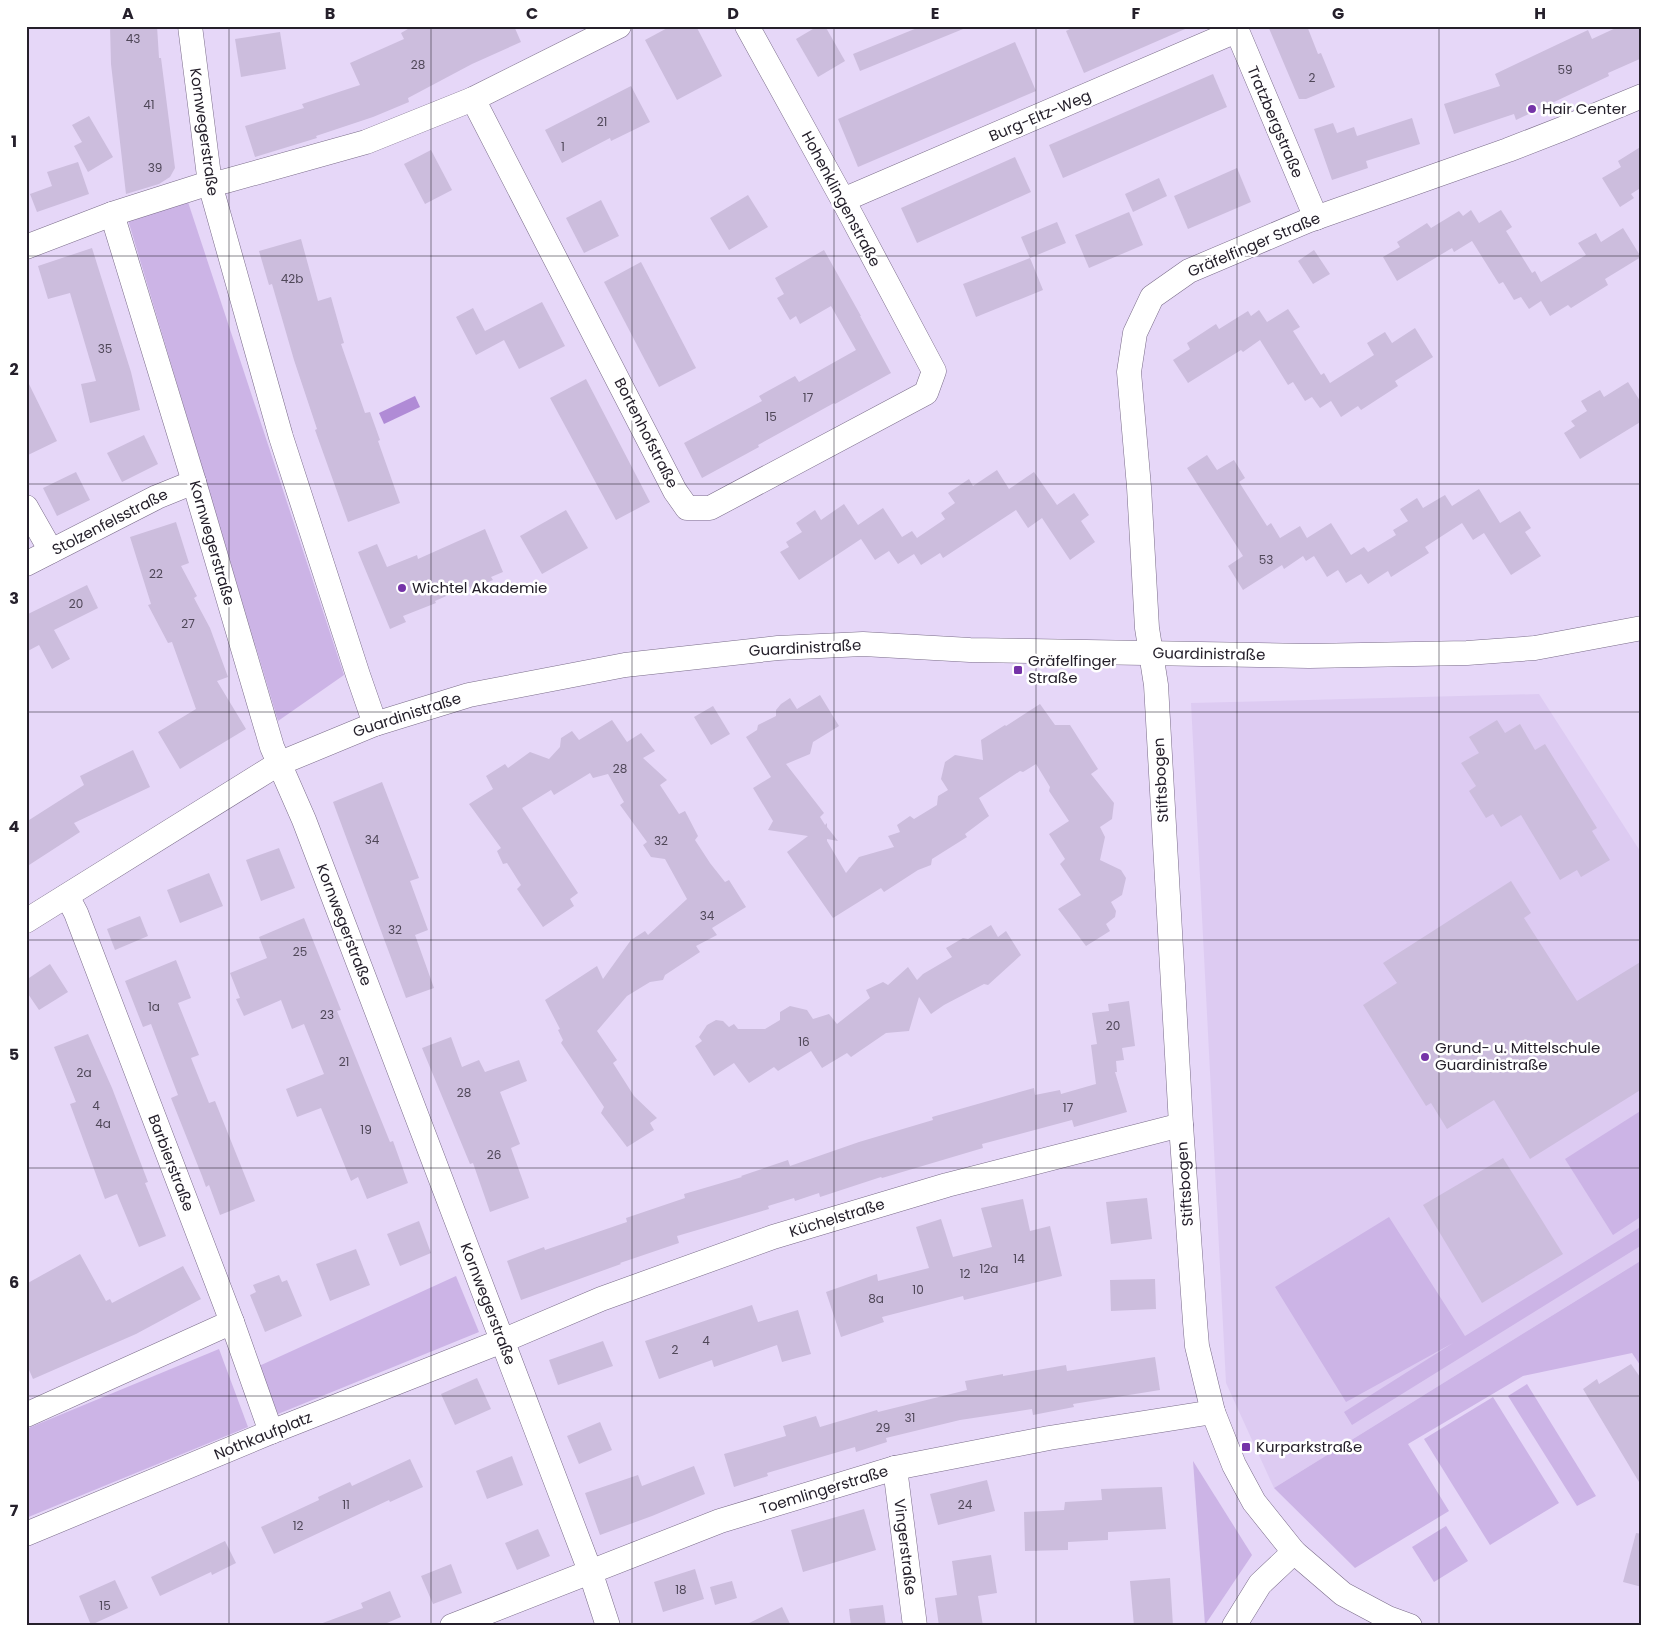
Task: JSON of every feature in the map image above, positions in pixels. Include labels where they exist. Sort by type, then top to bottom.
[{"type":"street","name":"Kornwegerstraße","points":[[190,26],[210,184],[281,437],[375,724]]},
{"type":"street","points":[[26,247],[112,214],[210,184],[226,182],[366,142],[473,99],[619,26]]},
{"type":"street","name":"Hohenklingenstraße","points":[[747,26],[843,200],[934,372]]},
{"type":"street","name":"Burg-Eltz-Weg","points":[[843,200],[1235,28]]},
{"type":"street","name":"Tratzbergstraße","points":[[1235,28],[1316,218]]},
{"type":"street","name":"Gräfelfinger Straße","points":[[1151,653],[1147,628],[1139,487],[1129,372],[1135,333],[1152,298],[1189,271],[1316,218],[1508,150],[1642,96]]},
{"type":"street","name":"Bortenhofstraße","points":[[473,99],[675,491],[688,508],[710,508],[926,393],[934,372]]},
{"type":"street","name":"Kornwegerstraße","points":[[112,214],[278,764],[304,820],[590,1571],[608,1626]]},
{"type":"street","name":"Stolzenfelsstraße","points":[[26,564],[157,496],[194,482]]},
{"type":"street","points":[[26,507],[51,551]]},
{"type":"street","name":"Guardinistraße","points":[[26,921],[278,764],[375,724],[469,694],[625,665],[778,648],[863,644],[970,650],[1309,656],[1467,653],[1535,648],[1642,628]]},
{"type":"street","name":"Stiftsbogen","points":[[1151,653],[1156,685],[1181,1126],[1197,1346],[1213,1412],[1234,1465],[1254,1502],[1294,1552],[1343,1594],[1388,1618],[1410,1626]]},
{"type":"street","name":"Barbierstraße","points":[[67,896],[76,912],[232,1322],[271,1432]]},
{"type":"street","name":"Küchelstraße","points":[[502,1341],[601,1299],[773,1237],[947,1185],[1181,1126]]},
{"type":"street","points":[[27,1413],[232,1322]]},
{"type":"street","name":"Nothkaufplatz","points":[[26,1534],[271,1432],[502,1341]]},
{"type":"street","name":"Toemlingerstraße","points":[[452,1626],[720,1522],[895,1468],[1049,1438],[1213,1412]]},
{"type":"street","name":"Vingerstraße","points":[[895,1468],[916,1626]]},
{"type":"street","points":[[1234,1626],[1260,1584],[1294,1552]]},
{"type":"shaded area","points":[[188,202],[344,675],[278,721],[128,220]]},
{"type":"shaded area","points":[[415,396],[420,407],[384,424],[379,413]]},
{"type":"shaded area","name":"Grund- u. Mittelschule Guardinistraße","points":[[1539,694],[1642,854],[1642,1260],[1274,1488],[1226,1383],[1191,703]]},
{"type":"shaded area","points":[[1642,1110],[1642,1216],[1613,1235],[1565,1159]]},
{"type":"shaded area","points":[[1389,1217],[1465,1336],[1642,1226],[1642,1245],[1352,1425],[1344,1412],[1453,1343],[1346,1402],[1275,1287]]},
{"type":"shaded area","points":[[1642,1260],[1642,1368],[1632,1353],[1523,1376],[1408,1444],[1449,1511],[1355,1568],[1274,1488]]},
{"type":"shaded area","points":[[456,1276],[479,1332],[278,1414],[259,1366]]},
{"type":"shaded area","points":[[219,1349],[248,1427],[26,1518],[26,1429]]},
{"type":"shaded area","points":[[1527,1384],[1596,1496],[1577,1506],[1508,1396]]},
{"type":"shaded area","points":[[1493,1397],[1559,1503],[1490,1545],[1424,1439]]},
{"type":"shaded area","points":[[1193,1461],[1252,1555],[1205,1625]]},
{"type":"shaded area","points":[[1446,1526],[1468,1561],[1434,1582],[1412,1547]]},
{"type":"building","points":[[110,26],[157,26],[159,58],[161,58],[175,168],[170,177],[159,184],[126,194],[111,64]]},
{"type":"building","points":[[413,26],[514,26],[521,42],[472,64],[408,98],[409,102],[373,117],[316,136],[317,138],[255,157],[245,126],[304,108],[302,104],[360,85],[350,63],[404,39],[401,33]]},
{"type":"building","points":[[671,26],[696,26],[722,76],[677,100],[645,40]]},
{"type":"building","points":[[818,26],[825,26],[845,61],[818,77],[796,39]]},
{"type":"building","points":[[922,26],[968,27],[860,71],[853,54]]},
{"type":"building","points":[[1076,26],[1192,26],[1084,73],[1066,31]]},
{"type":"building","points":[[1268,26],[1307,26],[1318,54],[1321,53],[1335,87],[1306,99],[1299,99]]},
{"type":"building","points":[[1620,26],[1642,26],[1642,58],[1608,73],[1609,76],[1516,120],[1514,114],[1454,134],[1444,104],[1500,86],[1495,74],[1588,30],[1592,39]]},
{"type":"building","points":[[280,32],[286,69],[241,77],[235,39]]},
{"type":"building","points":[[1015,42],[1036,91],[858,167],[838,119]]},
{"type":"building","points":[[1213,74],[1227,107],[1063,178],[1049,145]]},
{"type":"building","points":[[631,86],[650,122],[611,141],[610,138],[562,163],[545,130]]},
{"type":"building","points":[[89,116],[113,157],[88,172],[74,146],[82,142],[72,125]]},
{"type":"building","points":[[1412,118],[1420,144],[1366,161],[1368,168],[1332,180],[1314,129],[1333,123],[1337,133],[1354,127],[1357,136]]},
{"type":"building","points":[[1642,146],[1642,187],[1631,194],[1634,198],[1620,207],[1602,178],[1621,167],[1618,161]]},
{"type":"building","points":[[431,150],[452,190],[425,204],[404,164]]},
{"type":"building","points":[[1015,157],[1031,192],[917,243],[901,208]]},
{"type":"building","points":[[78,162],[89,194],[37,212],[30,194],[52,186],[47,172]]},
{"type":"building","points":[[1237,168],[1251,202],[1188,229],[1174,196]]},
{"type":"building","points":[[1159,178],[1167,196],[1133,212],[1125,194]]},
{"type":"building","points":[[748,195],[768,227],[729,250],[710,218]]},
{"type":"building","points":[[601,200],[619,236],[584,253],[566,218]]},
{"type":"building","points":[[1471,210],[1479,223],[1501,210],[1512,227],[1506,231],[1532,273],[1535,271],[1541,282],[1586,255],[1578,243],[1596,233],[1601,242],[1623,228],[1641,257],[1605,279],[1608,285],[1571,308],[1568,305],[1550,316],[1541,301],[1529,309],[1521,297],[1514,300],[1503,282],[1499,284],[1472,241],[1454,252],[1452,248],[1397,281],[1383,257],[1400,247],[1397,242],[1427,223],[1431,228],[1459,211],[1463,216]]},
{"type":"building","points":[[1129,212],[1143,245],[1089,268],[1075,235]]},
{"type":"building","points":[[1057,222],[1066,243],[1030,258],[1021,237]]},
{"type":"building","points":[[301,239],[318,301],[331,297],[344,343],[341,344],[365,413],[370,412],[400,503],[348,522],[315,430],[317,429],[294,360],[272,284],[269,285],[259,251]]},
{"type":"building","points":[[92,248],[131,372],[140,410],[90,423],[81,384],[96,381],[70,293],[48,299],[38,266]]},
{"type":"building","points":[[824,250],[891,373],[758,445],[759,447],[702,478],[684,443],[762,401],[759,396],[795,376],[799,382],[856,350],[831,306],[800,324],[796,316],[790,320],[777,298],[784,294],[775,278]]},
{"type":"building","points":[[1314,250],[1330,274],[1313,284],[1298,261]]},
{"type":"building","points":[[1030,258],[1043,290],[976,317],[963,284]]},
{"type":"building","points":[[641,262],[696,368],[659,387],[604,282]]},
{"type":"building","points":[[542,302],[565,346],[519,369],[504,340],[476,355],[456,317],[473,308],[485,331]]},
{"type":"building","points":[[1288,309],[1300,327],[1293,331],[1321,375],[1324,373],[1330,383],[1374,355],[1367,343],[1385,332],[1392,343],[1415,328],[1433,357],[1395,381],[1398,386],[1361,410],[1358,406],[1341,417],[1331,401],[1320,408],[1312,397],[1305,401],[1293,382],[1288,385],[1260,340],[1243,352],[1241,350],[1188,383],[1173,360],[1190,349],[1187,343],[1216,324],[1219,329],[1248,311],[1251,316],[1259,310],[1267,322]]},
{"type":"building","points":[[26,378],[57,441],[26,456]]},
{"type":"building","points":[[586,379],[650,502],[616,520],[550,398]]},
{"type":"building","points":[[1628,382],[1642,404],[1642,421],[1580,459],[1564,433],[1575,426],[1571,421],[1587,411],[1581,401],[1600,390],[1604,397]]},
{"type":"building","points":[[144,435],[158,464],[122,482],[107,453]]},
{"type":"building","points":[[1207,455],[1217,470],[1234,460],[1245,478],[1239,482],[1267,526],[1271,523],[1280,538],[1300,526],[1307,538],[1331,523],[1351,555],[1364,547],[1368,552],[1396,535],[1393,530],[1408,521],[1400,509],[1417,498],[1423,508],[1445,495],[1452,506],[1479,489],[1500,523],[1520,511],[1531,528],[1525,532],[1541,556],[1511,575],[1484,533],[1473,540],[1462,523],[1425,547],[1429,553],[1391,577],[1388,571],[1368,584],[1361,574],[1346,583],[1338,570],[1327,577],[1314,556],[1306,561],[1303,556],[1284,569],[1282,565],[1243,590],[1228,566],[1243,556],[1187,468]]},
{"type":"building","points":[[997,470],[1009,489],[1034,472],[1057,505],[1074,493],[1089,515],[1081,521],[1095,542],[1070,560],[1042,518],[1028,528],[1016,510],[943,558],[940,553],[921,565],[914,554],[898,564],[889,551],[875,560],[861,539],[799,580],[780,552],[789,547],[786,542],[802,532],[796,523],[815,510],[821,520],[844,504],[858,525],[883,508],[902,537],[912,531],[917,538],[945,519],[941,513],[955,503],[948,493],[969,479],[973,486]]},
{"type":"building","points":[[76,472],[90,500],[57,516],[43,488]]},
{"type":"building","points":[[566,510],[588,548],[542,574],[520,536]]},
{"type":"building","points":[[176,522],[189,563],[181,566],[197,596],[194,598],[210,628],[228,677],[217,681],[246,729],[180,769],[158,732],[196,709],[172,642],[168,643],[148,605],[151,604],[130,537]]},
{"type":"building","points":[[485,529],[503,572],[491,577],[493,580],[471,590],[469,586],[435,601],[436,603],[403,616],[406,622],[390,629],[358,552],[377,544],[387,567],[417,555],[418,559]]},
{"type":"building","points":[[87,585],[98,608],[54,630],[70,659],[52,669],[39,645],[26,652],[26,615]]},
{"type":"building","points":[[820,695],[839,726],[813,742],[810,754],[786,764],[824,813],[820,817],[825,825],[827,823],[827,827],[838,841],[827,839],[827,841],[846,873],[859,857],[894,847],[888,836],[900,832],[897,825],[910,816],[914,819],[937,805],[938,796],[948,790],[941,779],[945,762],[955,755],[983,760],[981,740],[1040,704],[1055,725],[1070,725],[1098,769],[1091,774],[1114,803],[1112,819],[1100,827],[1105,837],[1100,860],[1121,870],[1126,878],[1122,895],[1111,902],[1116,911],[1115,917],[1106,924],[1110,931],[1086,946],[1058,909],[1081,895],[1060,864],[1065,859],[1049,834],[1069,821],[1049,791],[1050,787],[1036,764],[1023,772],[1020,771],[979,798],[989,816],[965,834],[967,837],[932,859],[931,865],[918,870],[884,892],[881,888],[833,918],[787,852],[808,836],[768,830],[773,821],[753,788],[771,777],[746,737],[757,730],[758,725],[776,716],[776,710],[790,698],[797,709]]},
{"type":"building","points":[[713,706],[730,734],[711,745],[694,717]]},
{"type":"building","points":[[612,720],[627,742],[641,733],[655,751],[643,758],[667,780],[660,785],[679,814],[685,811],[698,836],[695,840],[725,882],[729,880],[746,907],[712,928],[717,935],[696,946],[700,952],[665,975],[663,980],[650,982],[627,996],[597,1031],[617,1060],[613,1063],[634,1096],[657,1118],[650,1123],[654,1130],[627,1147],[601,1113],[604,1107],[561,1043],[563,1040],[558,1030],[560,1029],[545,1000],[597,966],[603,979],[631,940],[645,931],[648,935],[687,899],[665,859],[651,857],[643,845],[647,842],[620,805],[624,802],[608,774],[593,778],[590,773],[554,795],[551,790],[522,808],[578,893],[570,899],[574,906],[543,927],[517,889],[521,885],[507,863],[503,864],[497,851],[501,848],[469,804],[493,789],[486,776],[505,764],[508,768],[530,752],[549,759],[560,747],[561,738],[572,731],[579,740]]},
{"type":"building","points":[[1497,720],[1505,733],[1520,724],[1535,750],[1545,744],[1597,828],[1592,831],[1610,860],[1581,877],[1577,870],[1560,880],[1521,815],[1501,827],[1493,814],[1486,818],[1469,791],[1476,786],[1461,763],[1479,753],[1469,737]]},
{"type":"building","points":[[133,750],[150,787],[74,823],[80,832],[26,867],[26,822],[84,785],[80,776]]},
{"type":"building","points":[[382,782],[419,878],[410,881],[428,930],[415,935],[434,988],[406,998],[333,802]]},
{"type":"building","points":[[279,848],[295,888],[261,901],[246,860]]},
{"type":"building","points":[[209,873],[223,906],[180,923],[167,890]]},
{"type":"building","points":[[1511,881],[1531,913],[1524,918],[1577,1001],[1642,961],[1642,1089],[1530,1159],[1494,1100],[1447,1129],[1431,1103],[1426,1106],[1363,1005],[1397,983],[1383,963]]},
{"type":"building","points":[[140,916],[148,936],[115,950],[107,929]]},
{"type":"building","points":[[304,918],[341,1010],[337,1011],[390,1142],[393,1141],[408,1183],[367,1199],[358,1177],[351,1181],[321,1108],[297,1117],[286,1089],[324,1074],[304,1024],[292,1029],[281,1000],[244,1016],[236,999],[240,998],[230,973],[267,958],[259,937]]},
{"type":"building","points":[[991,925],[998,937],[1006,931],[1021,955],[988,985],[984,984],[931,1014],[919,997],[909,1031],[886,1033],[851,1057],[847,1053],[822,1068],[811,1051],[778,1071],[774,1067],[749,1083],[734,1063],[714,1076],[695,1046],[702,1041],[699,1037],[707,1025],[716,1020],[723,1021],[729,1027],[734,1024],[738,1029],[765,1029],[780,1020],[780,1012],[790,1006],[807,1010],[813,1019],[829,1014],[837,1024],[870,998],[866,990],[883,982],[888,985],[908,967],[917,980],[923,974],[952,957],[946,948],[963,938],[968,939]]},
{"type":"building","points":[[176,960],[191,998],[178,1003],[199,1055],[191,1058],[209,1103],[215,1101],[255,1201],[220,1215],[209,1185],[206,1187],[171,1098],[178,1095],[151,1024],[143,1027],[125,981]]},
{"type":"building","points":[[50,964],[68,992],[39,1010],[26,991],[26,980]]},
{"type":"building","points":[[1129,1001],[1135,1046],[1122,1048],[1124,1060],[1116,1061],[1117,1072],[1115,1072],[1127,1112],[1074,1127],[1072,1120],[982,1144],[983,1148],[881,1177],[820,1197],[819,1193],[795,1201],[794,1198],[768,1206],[769,1209],[677,1236],[679,1243],[521,1300],[507,1261],[544,1247],[545,1250],[627,1222],[626,1218],[685,1198],[684,1194],[742,1177],[788,1160],[790,1166],[859,1142],[933,1120],[932,1117],[1034,1088],[1035,1095],[1060,1090],[1061,1094],[1096,1084],[1091,1045],[1097,1044],[1092,1013],[1109,1011],[1108,1004]]},
{"type":"building","points":[[88,1034],[112,1088],[148,1182],[145,1183],[166,1236],[139,1247],[117,1194],[105,1199],[70,1104],[76,1102],[54,1047]]},
{"type":"building","points":[[451,1037],[462,1067],[479,1060],[485,1072],[519,1060],[527,1081],[500,1092],[520,1144],[511,1148],[529,1198],[490,1212],[473,1163],[470,1164],[422,1048]]},
{"type":"building","points":[[1503,1158],[1563,1254],[1482,1303],[1423,1205]]},
{"type":"building","points":[[1147,1198],[1152,1239],[1111,1244],[1106,1202]]},
{"type":"building","points":[[1023,1199],[1030,1231],[1050,1226],[1062,1276],[964,1300],[963,1296],[882,1317],[884,1322],[841,1337],[826,1292],[877,1274],[878,1281],[929,1268],[916,1227],[941,1219],[953,1257],[992,1247],[981,1208]]},
{"type":"building","points":[[419,1221],[431,1253],[400,1266],[387,1234]]},
{"type":"building","points":[[356,1249],[370,1285],[330,1301],[316,1264]]},
{"type":"building","points":[[80,1254],[106,1301],[110,1299],[112,1303],[183,1266],[201,1299],[136,1334],[33,1379],[26,1363],[26,1284]]},
{"type":"building","points":[[279,1275],[282,1282],[287,1280],[302,1316],[265,1332],[250,1295],[256,1292],[253,1285]]},
{"type":"building","points":[[1155,1279],[1156,1309],[1111,1311],[1110,1280]]},
{"type":"building","points":[[752,1305],[758,1322],[798,1310],[811,1354],[782,1362],[777,1345],[714,1367],[712,1360],[659,1379],[645,1341]]},
{"type":"building","points":[[603,1341],[613,1366],[558,1385],[549,1360]]},
{"type":"building","points":[[1155,1357],[1160,1390],[1073,1404],[1074,1407],[1033,1415],[1032,1409],[960,1420],[886,1438],[887,1442],[856,1452],[855,1447],[767,1473],[768,1476],[734,1487],[724,1454],[786,1436],[783,1426],[816,1416],[820,1427],[877,1410],[878,1412],[967,1390],[965,1381],[1066,1365],[1067,1371]]},
{"type":"building","points":[[1631,1364],[1642,1380],[1642,1487],[1583,1389],[1597,1379],[1599,1384]]},
{"type":"building","points":[[477,1378],[491,1409],[455,1425],[441,1394]]},
{"type":"building","points":[[600,1422],[612,1450],[579,1464],[567,1436]]},
{"type":"building","points":[[512,1456],[523,1485],[487,1499],[476,1471]]},
{"type":"building","points":[[410,1459],[423,1487],[390,1502],[389,1500],[274,1554],[261,1527],[319,1500],[318,1497],[350,1482],[352,1486]]},
{"type":"building","points":[[694,1466],[705,1494],[600,1535],[585,1493],[638,1475],[642,1486]]},
{"type":"building","points":[[987,1480],[995,1511],[938,1525],[930,1494]]},
{"type":"building","points":[[1162,1487],[1166,1529],[1108,1532],[1108,1540],[1068,1542],[1068,1550],[1025,1551],[1024,1512],[1064,1510],[1065,1502],[1102,1500],[1101,1489]]},
{"type":"building","points":[[864,1509],[876,1550],[803,1572],[791,1530]]},
{"type":"building","points":[[538,1529],[550,1556],[517,1570],[505,1543]]},
{"type":"building","points":[[1636,1533],[1642,1534],[1642,1587],[1623,1582]]},
{"type":"building","points":[[225,1541],[236,1563],[212,1575],[211,1572],[160,1596],[151,1577]]},
{"type":"building","points":[[991,1555],[997,1593],[978,1596],[983,1626],[939,1626],[935,1598],[957,1595],[952,1561]]},
{"type":"building","points":[[451,1564],[462,1593],[433,1604],[421,1576]]},
{"type":"building","points":[[695,1569],[704,1599],[663,1612],[654,1582]]},
{"type":"building","points":[[1170,1578],[1173,1626],[1134,1626],[1130,1581]]},
{"type":"building","points":[[115,1580],[128,1608],[91,1625],[79,1596]]},
{"type":"building","points":[[732,1581],[737,1598],[715,1605],[710,1587]]},
{"type":"building","points":[[390,1591],[401,1617],[380,1626],[320,1626],[320,1624],[363,1608],[361,1603]]},
{"type":"building","points":[[883,1605],[886,1626],[851,1626],[849,1609]]},
{"type":"building","points":[[782,1607],[791,1626],[743,1626]]},
{"type":"place","name":"Hair Center","points":[[1532,109]]},
{"type":"place","name":"Wichtel Akademie","points":[[402,588]]},
{"type":"place","name":"Gräfelfinger Straße","points":[[1018,670]]},
{"type":"place","name":"Grund- u. Mittelschule Guardinistraße","points":[[1425,1057]]},
{"type":"place","name":"Kurparkstraße","points":[[1246,1447]]}]
